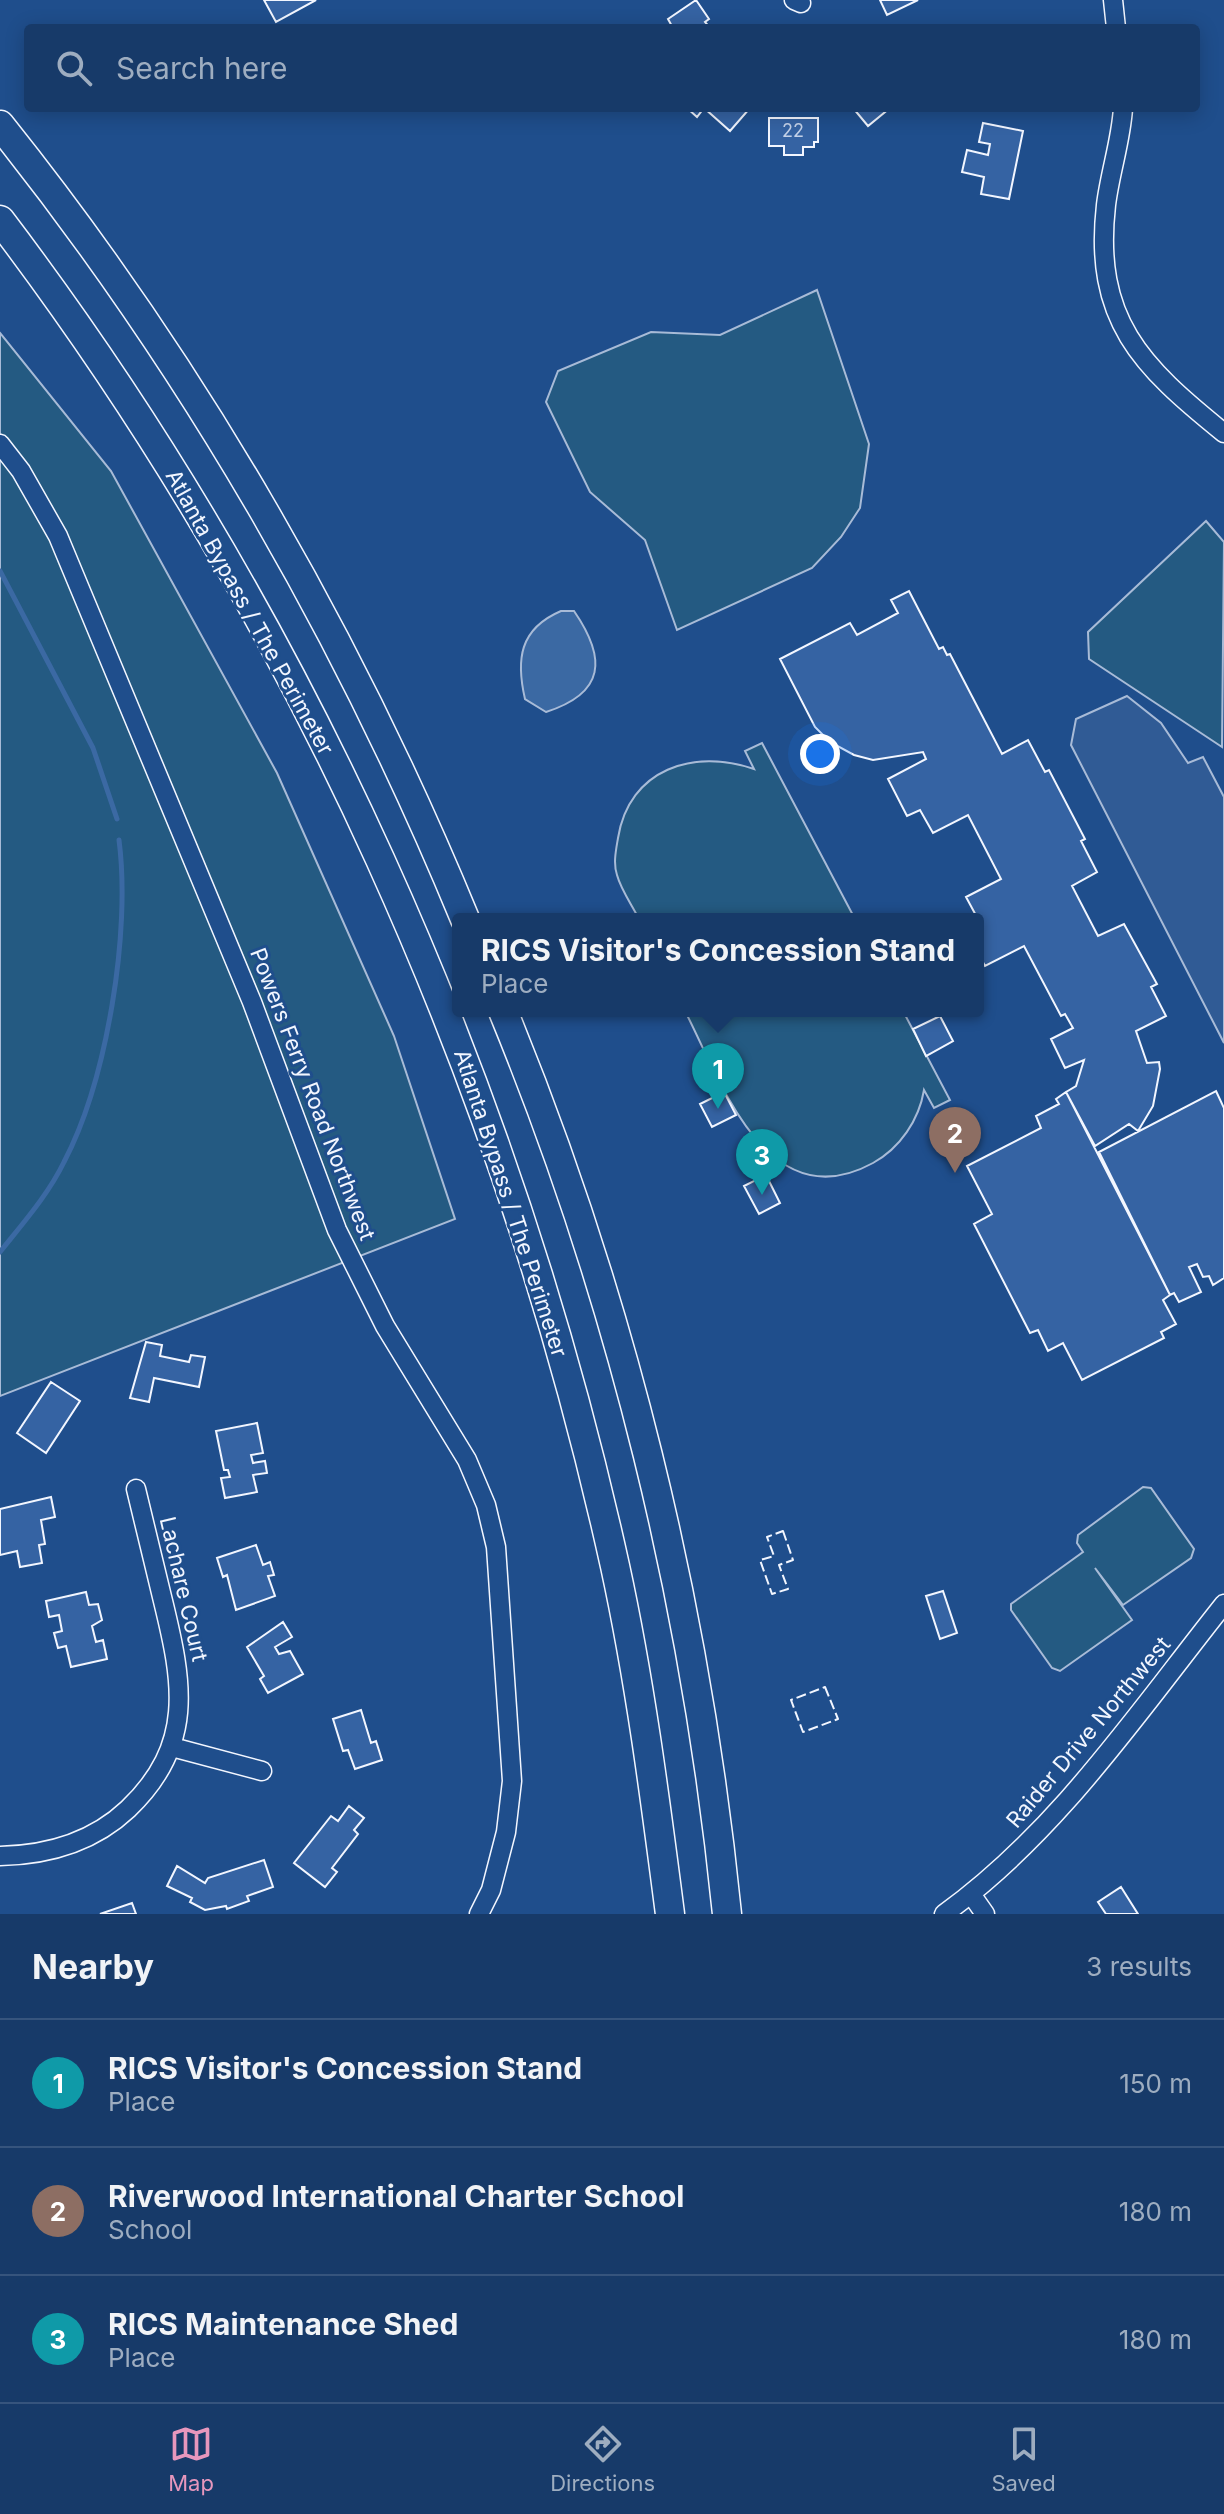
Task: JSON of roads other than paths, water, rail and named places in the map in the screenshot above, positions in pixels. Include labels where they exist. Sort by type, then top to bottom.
[{"type":"highway","points":[[0,125],[148,330],[272,524],[355,676],[420,809],[463,913]]},
{"type":"highway","name":"Atlanta Bypass / The Perimeter","points":[[0,220],[81,327],[170,465],[274,646],[383,863],[463,1055],[519,1216],[560,1348],[615,1568],[650,1758],[670,1914]]},
{"type":"highway","points":[[505,1017],[554,1137],[625,1365],[684,1632],[705,1747],[727,1914]]},
{"type":"street","points":[[1113,0],[1116,24]]},
{"type":"street","points":[[1122,112],[1103,238],[1105,273],[1114,308],[1142,359],[1224,433]]},
{"type":"street","name":"Powers Ferry Road Northwest","points":[[0,444],[21,471],[58,536],[246,988],[337,1230],[385,1326],[467,1460],[486,1505],[496,1547],[512,1781],[506,1832],[491,1890],[479,1914]]},
{"type":"street","name":"Lachare Court","points":[[0,1856],[60,1849],[88,1838],[116,1820],[140,1797],[172,1747],[181,1712],[179,1666],[136,1489]]},
{"type":"street","name":"Raider Drive Northwest","points":[[944,1914],[1025,1847],[1081,1784],[1224,1604]]},
{"type":"street","points":[[172,1747],[262,1771]]},
{"type":"street","points":[[971,1894],[985,1914]]},
{"type":"waterway","points":[[0,571],[93,748],[117,819]]},
{"type":"waterway","points":[[0,1252],[58,1174],[92,1090],[112,1005],[118,961],[122,918],[119,840]]},
{"type":"place","name":"RICS Visitor's Concession Stand","points":[[718,1109]]},
{"type":"place","name":"Riverwood International Charter School","points":[[955,1173]]},
{"type":"place","name":"RICS Maintenance Shed","points":[[762,1195]]}]
